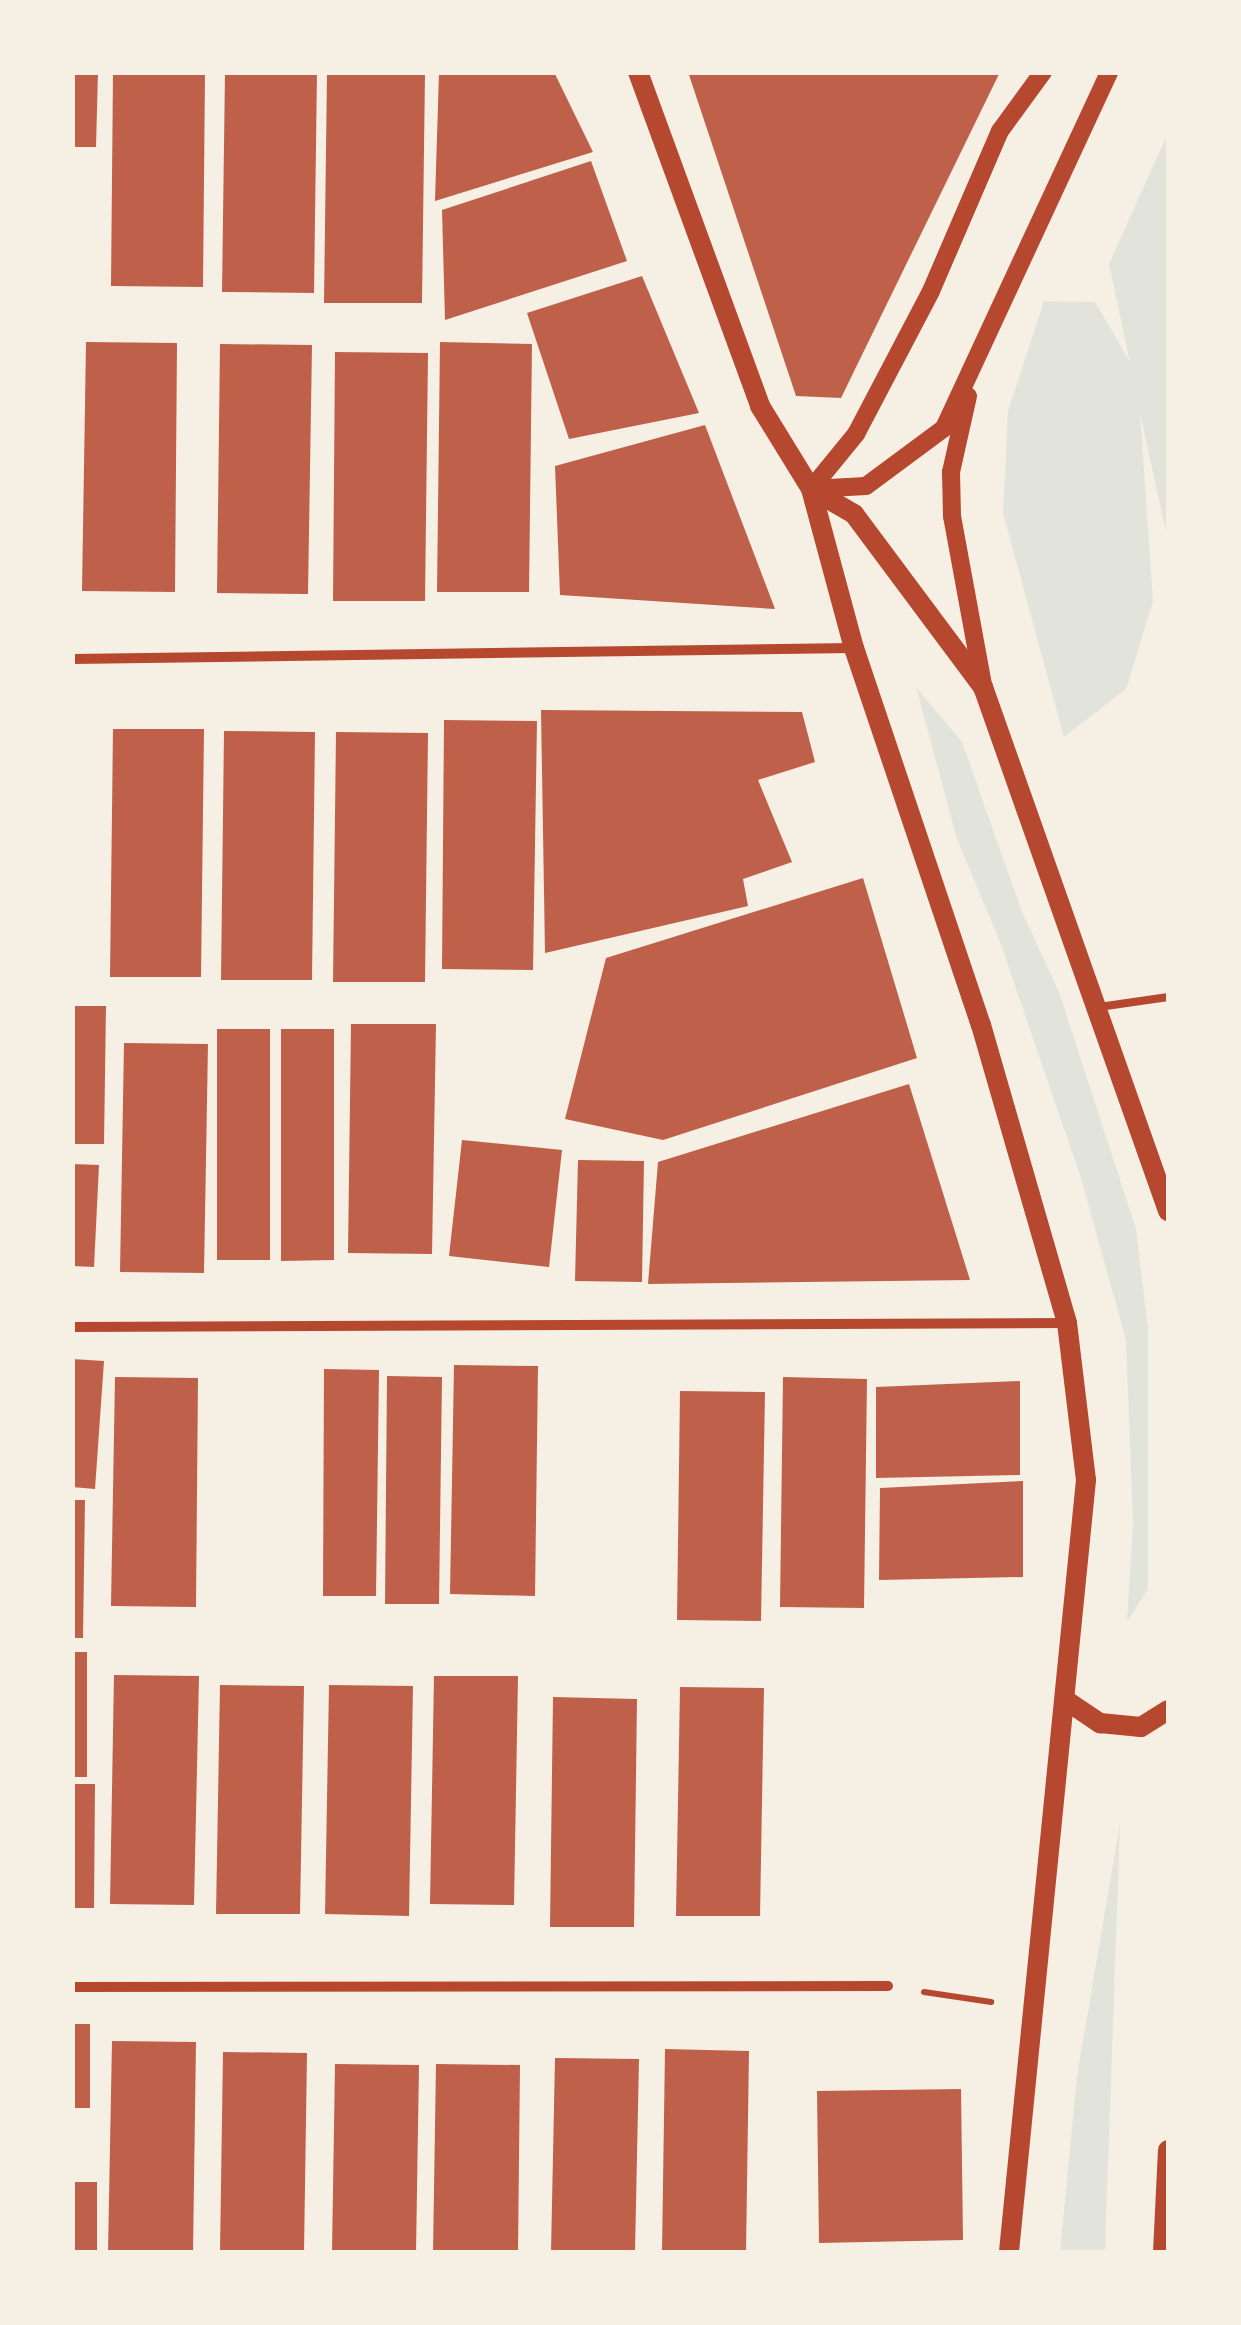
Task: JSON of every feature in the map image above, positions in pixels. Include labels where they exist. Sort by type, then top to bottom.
[{"type":"main road","points":[[638,72],[760,406],[811,489],[854,648],[981,1025],[1067,1323],[1086,1480],[1067,1701],[1009,2252]]},
{"type":"main road","points":[[811,489],[854,514],[983,687],[1168,1211]]},
{"type":"main road","points":[[1067,1701],[1100,1724],[1141,1727],[1168,1710]]},
{"type":"main road","points":[[1163,2252],[1168,2150]]},
{"type":"street","points":[[811,489],[856,434],[915,322],[1028,72]]},
{"type":"street","points":[[1000,131],[1042,72]]},
{"type":"street","points":[[811,489],[866,486],[944,428],[974,371],[1085,113],[1109,72]]},
{"type":"street","points":[[974,371],[951,472],[952,516],[983,687]]},
{"type":"street","points":[[72,659],[854,648]]},
{"type":"street","points":[[72,1328],[1067,1323]]},
{"type":"street","points":[[72,1986],[888,1986]]},
{"type":"lane","points":[[1095,1007],[1168,997]]},
{"type":"path","points":[[888,1986],[1032,2008]]},
{"type":"shaded area","points":[[1168,133],[1168,541],[1140,413],[1153,601],[1126,689],[1064,737],[1003,513],[1008,411],[1044,301],[1095,302],[1130,362],[1109,264]]},
{"type":"shaded area","points":[[916,687],[962,742],[1022,912],[1059,992],[1136,1229],[1148,1329],[1148,1589],[1127,1622],[1133,1524],[1126,1340],[1081,1178],[999,939],[957,839]]},
{"type":"shaded area","points":[[1120,1823],[1105,2252],[1060,2252],[1077,2076]]},
{"type":"building","points":[[72,72],[98,72],[96,147],[72,147]]},
{"type":"building","points":[[113,72],[205,72],[203,287],[111,286]]},
{"type":"building","points":[[225,72],[317,72],[314,293],[222,292]]},
{"type":"building","points":[[327,72],[425,72],[422,303],[324,303]]},
{"type":"building","points":[[439,72],[554,72],[593,152],[435,201]]},
{"type":"building","points":[[688,72],[1000,72],[841,398],[796,396]]},
{"type":"building","points":[[591,161],[627,261],[445,320],[442,210]]},
{"type":"building","points":[[642,276],[699,413],[569,439],[527,313]]},
{"type":"building","points":[[86,342],[177,343],[175,592],[82,591]]},
{"type":"building","points":[[440,342],[532,344],[529,592],[437,592]]},
{"type":"building","points":[[220,344],[312,345],[308,594],[217,593]]},
{"type":"building","points":[[335,352],[428,353],[425,601],[333,601]]},
{"type":"building","points":[[705,425],[775,609],[560,595],[555,466]]},
{"type":"building","points":[[541,710],[802,712],[815,762],[758,780],[792,862],[743,879],[748,906],[545,953]]},
{"type":"building","points":[[444,720],[537,721],[533,970],[442,969]]},
{"type":"building","points":[[113,729],[204,729],[201,977],[110,977]]},
{"type":"building","points":[[224,731],[315,732],[312,980],[221,980]]},
{"type":"building","points":[[336,732],[428,733],[425,982],[333,982]]},
{"type":"building","points":[[863,878],[917,1058],[663,1140],[565,1119],[606,958]]},
{"type":"building","points":[[72,1006],[106,1006],[104,1144],[72,1144]]},
{"type":"building","points":[[351,1024],[436,1024],[432,1254],[348,1253]]},
{"type":"building","points":[[217,1029],[270,1029],[270,1260],[217,1260]]},
{"type":"building","points":[[281,1029],[334,1029],[334,1260],[281,1261]]},
{"type":"building","points":[[124,1043],[208,1044],[204,1273],[120,1272]]},
{"type":"building","points":[[909,1084],[970,1280],[648,1284],[658,1162]]},
{"type":"building","points":[[462,1140],[562,1150],[549,1267],[449,1256]]},
{"type":"building","points":[[578,1160],[644,1161],[642,1282],[575,1281]]},
{"type":"building","points":[[72,1164],[99,1165],[94,1267],[72,1266]]},
{"type":"building","points":[[72,1359],[104,1361],[95,1489],[72,1487]]},
{"type":"building","points":[[454,1365],[538,1366],[535,1596],[450,1594]]},
{"type":"building","points":[[324,1369],[379,1370],[376,1596],[323,1596]]},
{"type":"building","points":[[387,1376],[442,1377],[439,1604],[385,1604]]},
{"type":"building","points":[[115,1377],[198,1378],[196,1607],[111,1606]]},
{"type":"building","points":[[783,1377],[867,1379],[864,1608],[780,1607]]},
{"type":"building","points":[[1020,1381],[1020,1475],[876,1478],[876,1387]]},
{"type":"building","points":[[680,1391],[765,1392],[761,1621],[677,1620]]},
{"type":"building","points":[[1023,1481],[1023,1577],[879,1580],[880,1488]]},
{"type":"building","points":[[72,1500],[85,1500],[83,1638],[72,1638]]},
{"type":"building","points":[[72,1652],[87,1652],[87,1777],[72,1777]]},
{"type":"building","points":[[114,1675],[199,1676],[194,1905],[110,1904]]},
{"type":"building","points":[[434,1676],[518,1676],[514,1905],[430,1904]]},
{"type":"building","points":[[220,1685],[304,1686],[300,1914],[216,1914]]},
{"type":"building","points":[[329,1685],[413,1686],[409,1916],[325,1914]]},
{"type":"building","points":[[680,1687],[764,1688],[760,1916],[676,1916]]},
{"type":"building","points":[[553,1697],[637,1699],[634,1927],[550,1927]]},
{"type":"building","points":[[72,1784],[95,1784],[94,1908],[72,1908]]},
{"type":"building","points":[[72,2024],[90,2024],[90,2108],[72,2108]]},
{"type":"building","points":[[112,2041],[196,2042],[193,2252],[108,2252]]},
{"type":"building","points":[[665,2049],[749,2051],[746,2252],[662,2252]]},
{"type":"building","points":[[223,2052],[307,2053],[304,2252],[220,2252]]},
{"type":"building","points":[[555,2058],[639,2059],[635,2252],[551,2252]]},
{"type":"building","points":[[335,2064],[419,2065],[416,2252],[332,2252]]},
{"type":"building","points":[[436,2064],[520,2065],[518,2252],[433,2252]]},
{"type":"building","points":[[961,2089],[963,2240],[819,2243],[817,2091]]},
{"type":"building","points":[[72,2182],[97,2182],[97,2252],[72,2252]]}]
